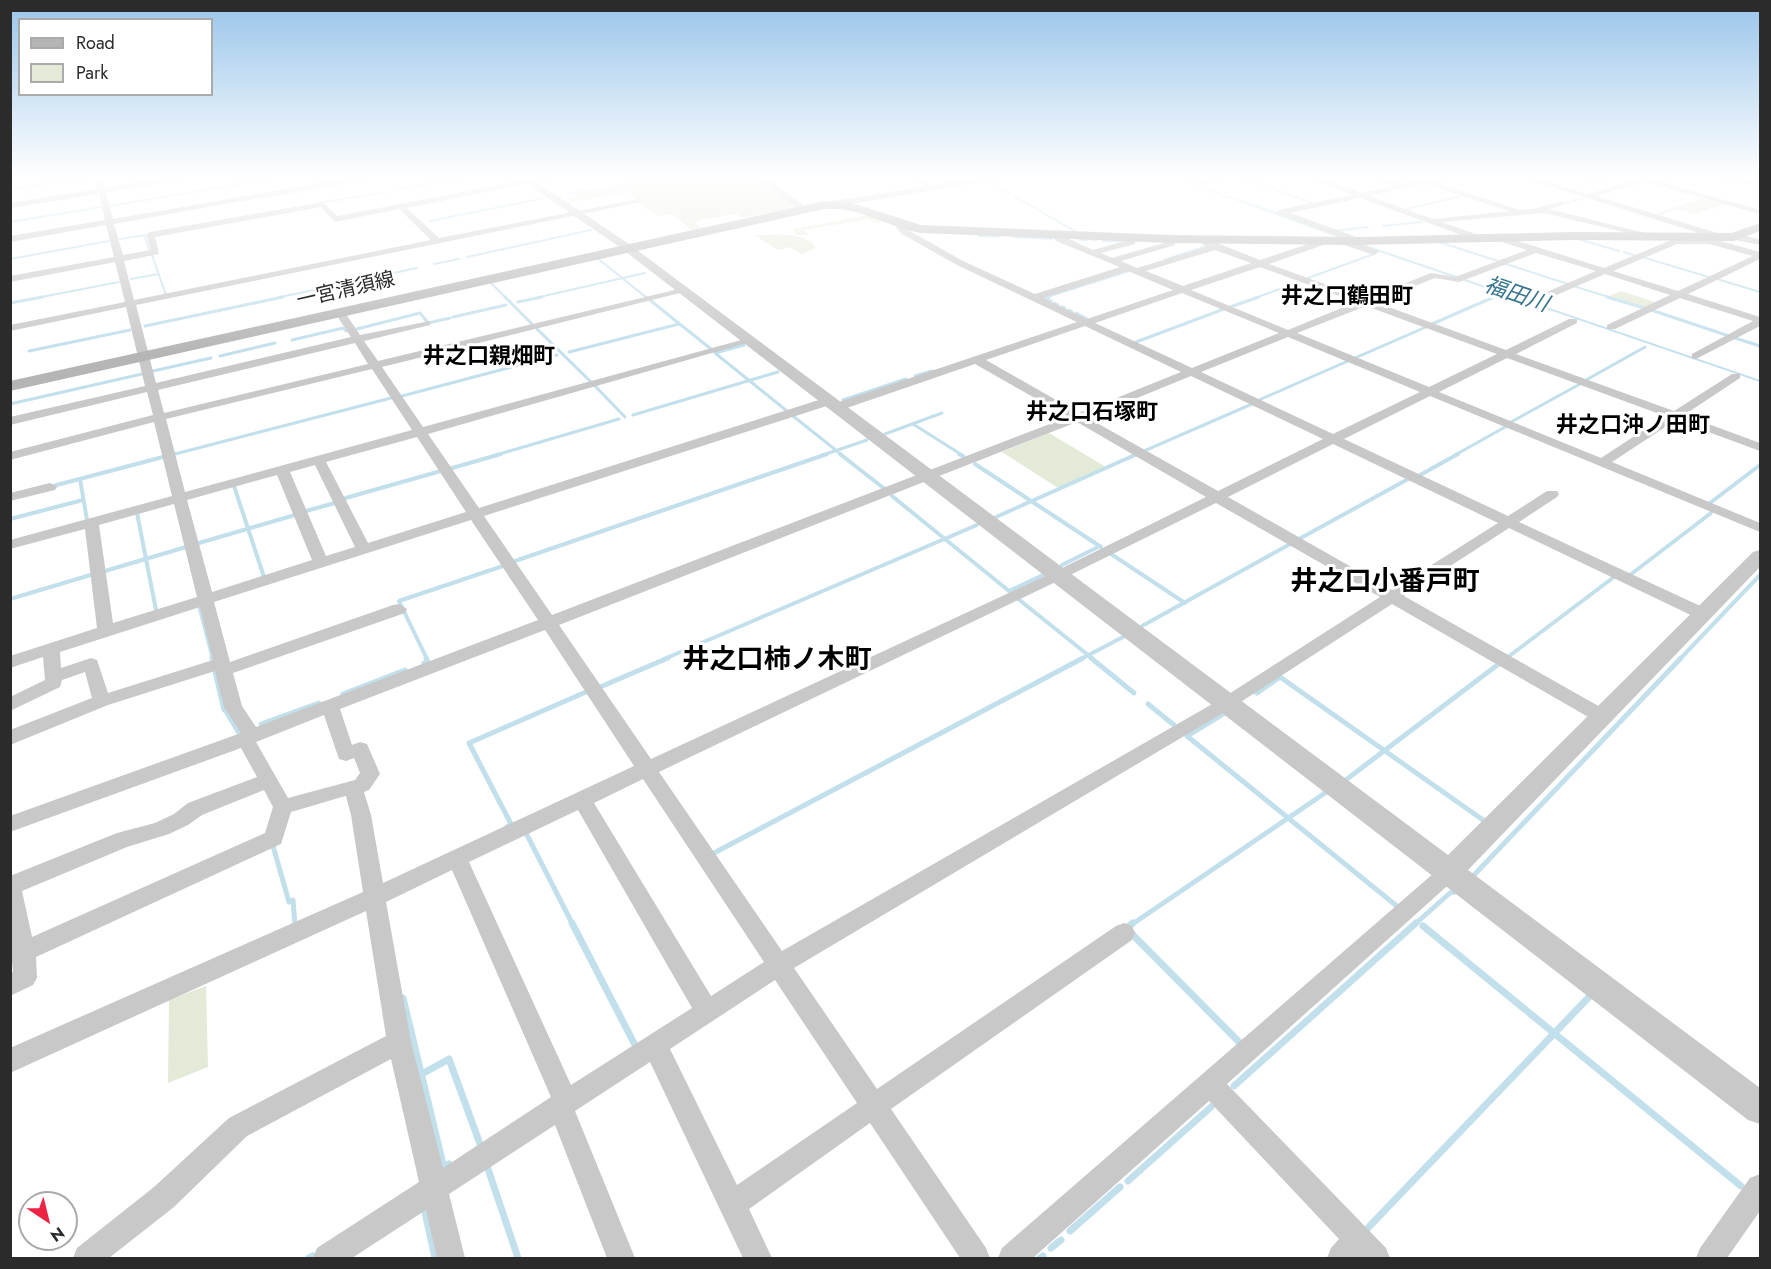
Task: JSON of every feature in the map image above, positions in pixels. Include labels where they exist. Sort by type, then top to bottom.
[{"type":"main road","name":"一宮清須線","points":[[10,386],[675,235]]},
{"type":"main road","name":"一宮清須線","points":[[1038,235],[1171,239],[1209,243],[1342,238],[1653,236],[1715,238],[1726,235]]},
{"type":"street","points":[[10,240],[37,235]]},
{"type":"street","points":[[24,951],[273,838],[283,807],[233,707],[114,235]]},
{"type":"street","points":[[10,279],[156,252],[150,235]]},
{"type":"street","points":[[431,235],[437,241]]},
{"type":"street","points":[[10,328],[465,235]]},
{"type":"street","points":[[608,235],[1761,1108]]},
{"type":"street","points":[[910,235],[1034,298],[1703,614]]},
{"type":"street","points":[[1335,235],[1374,252]]},
{"type":"street","points":[[1470,235],[1478,238]]},
{"type":"street","points":[[1706,235],[1761,256]]},
{"type":"street","points":[[1056,236],[1091,253],[1761,528]]},
{"type":"street","points":[[1091,253],[1132,242],[1133,238]]},
{"type":"street","points":[[10,662],[476,514],[977,360],[1260,263],[1342,238]]},
{"type":"street","points":[[1499,238],[1761,321]]},
{"type":"street","points":[[1534,301],[1676,241],[1715,238],[1761,242]]},
{"type":"street","points":[[1112,261],[1172,243],[1171,239]]},
{"type":"street","points":[[1034,298],[1133,270],[1209,243],[1761,447]]},
{"type":"street","points":[[10,824],[929,477],[1434,275],[1459,278],[1534,250]]},
{"type":"street","points":[[1611,327],[1761,256]]},
{"type":"street","points":[[10,456],[160,417],[683,291]]},
{"type":"street","points":[[340,313],[976,1258]]},
{"type":"street","points":[[10,1061],[373,897],[1059,575],[1332,438],[1573,321]]},
{"type":"street","points":[[1696,356],[1761,321]]},
{"type":"street","points":[[10,421],[426,323]]},
{"type":"street","points":[[10,545],[749,340]]},
{"type":"street","points":[[977,360],[1603,717]]},
{"type":"street","points":[[1602,463],[1736,376]]},
{"type":"street","points":[[319,460],[364,549]]},
{"type":"street","points":[[282,470],[321,563]]},
{"type":"street","points":[[10,497],[50,487]]},
{"type":"street","points":[[327,1258],[780,964],[1227,703],[1552,494]]},
{"type":"street","points":[[92,523],[106,632]]},
{"type":"street","points":[[1012,1258],[1449,872],[1761,556]]},
{"type":"street","points":[[10,738],[102,701],[223,667],[399,609]]},
{"type":"street","points":[[10,705],[54,682],[51,649]]},
{"type":"street","points":[[54,677],[91,664],[102,701]]},
{"type":"street","points":[[283,807],[362,785],[370,774],[360,749],[346,754],[330,705]]},
{"type":"street","points":[[10,985],[25,978],[24,951],[11,897],[124,839],[137,837],[188,817],[195,809],[268,780]]},
{"type":"street","points":[[353,788],[361,815],[399,1042],[451,1258]]},
{"type":"street","points":[[582,799],[706,1011]]},
{"type":"street","points":[[457,858],[563,1104],[621,1258]]},
{"type":"street","points":[[732,1203],[1124,933]]},
{"type":"street","points":[[87,1258],[164,1197],[238,1127],[399,1042]]},
{"type":"street","points":[[654,1045],[758,1258]]},
{"type":"street","points":[[1210,1084],[1358,1252]]},
{"type":"street","points":[[1710,1258],[1761,1188]]},
{"type":"green space","points":[[754,235],[796,236],[811,242],[816,248],[802,254],[790,247],[778,250]]},
{"type":"green space","points":[[1621,291],[1658,303],[1647,308],[1609,296]]},
{"type":"green space","points":[[1049,433],[1106,467],[1058,488],[1002,452]]},
{"type":"green space","points":[[206,986],[208,1067],[168,1083],[169,1000]]},
{"type":"water","points":[[1332,235],[1348,235],[1366,245],[1760,380],[1760,382]]},
{"type":"waterway","points":[[120,239],[144,235]]},
{"type":"waterway","points":[[144,235],[150,252]]},
{"type":"waterway","points":[[467,257],[567,235]]},
{"type":"waterway","points":[[979,236],[999,237]]},
{"type":"waterway","points":[[1013,237],[1052,239]]},
{"type":"waterway","points":[[1578,239],[1619,251]]},
{"type":"waterway","points":[[1080,240],[1088,240]]},
{"type":"waterway","points":[[10,259],[109,241]]},
{"type":"waterway","points":[[1103,241],[1125,241]]},
{"type":"waterway","points":[[1439,242],[1498,261]]},
{"type":"waterway","points":[[1164,260],[1207,246]]},
{"type":"waterway","points":[[1624,252],[1636,256]]},
{"type":"waterway","points":[[1308,278],[1374,254]]},
{"type":"waterway","points":[[149,255],[152,255],[166,295]]},
{"type":"waterway","points":[[596,257],[622,278]]},
{"type":"waterway","points":[[1642,257],[1712,278]]},
{"type":"waterway","points":[[434,264],[459,259]]},
{"type":"waterway","points":[[1503,263],[1568,284]]},
{"type":"waterway","points":[[276,298],[417,268]]},
{"type":"waterway","points":[[1044,298],[1129,271]]},
{"type":"waterway","points":[[622,278],[645,273]]},
{"type":"waterway","points":[[131,279],[158,274]]},
{"type":"waterway","points":[[535,298],[622,278]]},
{"type":"waterway","points":[[622,278],[647,298],[645,297]]},
{"type":"waterway","points":[[1717,279],[1760,292]]},
{"type":"waterway","points":[[1255,298],[1302,281]]},
{"type":"waterway","points":[[36,298],[119,282]]},
{"type":"waterway","points":[[490,282],[533,325]]},
{"type":"waterway","points":[[1573,286],[1612,298]]},
{"type":"waterway","name":"福田川","points":[[1490,298],[1495,296]]},
{"type":"waterway","points":[[10,303],[43,297]]},
{"type":"waterway","points":[[145,326],[283,297]]},
{"type":"waterway","points":[[518,302],[542,297]]},
{"type":"waterway","points":[[1044,298],[1049,297]]},
{"type":"waterway","points":[[1230,307],[1259,297]]},
{"type":"waterway","name":"福田川","points":[[1432,324],[1494,297]]},
{"type":"waterway","points":[[1607,297],[1644,308]]},
{"type":"waterway","points":[[1044,298],[1051,301]]},
{"type":"waterway","points":[[651,301],[711,349]]},
{"type":"waterway","points":[[1054,303],[1058,305]]},
{"type":"waterway","points":[[453,317],[506,305]]},
{"type":"waterway","points":[[1136,342],[1224,309]]},
{"type":"waterway","points":[[1651,310],[1729,336]]},
{"type":"waterway","points":[[357,329],[420,313],[428,323],[450,318]]},
{"type":"waterway","points":[[1076,313],[1087,319]]},
{"type":"waterway","points":[[569,352],[679,324]]},
{"type":"waterway","points":[[1355,358],[1426,327]]},
{"type":"waterway","points":[[292,340],[343,328],[346,331]]},
{"type":"waterway","points":[[537,329],[591,382]]},
{"type":"waterway","points":[[29,351],[130,330]]},
{"type":"waterway","points":[[1735,338],[1760,346]]},
{"type":"waterway","points":[[220,356],[275,343]]},
{"type":"waterway","points":[[744,345],[715,353],[749,381]]},
{"type":"waterway","points":[[1586,380],[1645,347]]},
{"type":"waterway","points":[[402,396],[557,355]]},
{"type":"waterway","points":[[153,371],[211,358]]},
{"type":"waterway","points":[[1259,400],[1348,361]]},
{"type":"waterway","points":[[915,376],[932,371]]},
{"type":"waterway","points":[[749,381],[778,372]]},
{"type":"waterway","points":[[10,404],[142,374]]},
{"type":"waterway","points":[[843,400],[906,379]]},
{"type":"waterway","points":[[633,415],[749,381]]},
{"type":"waterway","points":[[749,381],[787,411]]},
{"type":"waterway","points":[[1511,422],[1580,384]]},
{"type":"waterway","points":[[595,386],[625,417]]},
{"type":"waterway","points":[[175,454],[391,398]]},
{"type":"waterway","points":[[1144,451],[1252,404]]},
{"type":"waterway","points":[[885,434],[942,413]]},
{"type":"waterway","points":[[793,416],[836,450]]},
{"type":"waterway","points":[[496,455],[619,419]]},
{"type":"waterway","points":[[913,424],[962,455]]},
{"type":"waterway","points":[[1455,455],[1507,426]]},
{"type":"waterway","points":[[836,450],[867,440]]},
{"type":"waterway","points":[[823,455],[836,450]]},
{"type":"waterway","points":[[836,450],[842,455]]},
{"type":"waterway","points":[[452,468],[501,454]]},
{"type":"waterway","points":[[515,561],[827,454]]},
{"type":"waterway","points":[[840,454],[886,490]]},
{"type":"waterway","points":[[959,454],[966,458]]},
{"type":"waterway","points":[[1031,501],[1137,454],[1134,455]]},
{"type":"waterway","points":[[1420,475],[1458,454]]},
{"type":"waterway","points":[[53,486],[163,457]]},
{"type":"waterway","points":[[975,464],[1031,501]]},
{"type":"waterway","points":[[1710,503],[1760,465]]},
{"type":"waterway","points":[[342,499],[441,471]]},
{"type":"waterway","points":[[1299,539],[1410,478]]},
{"type":"waterway","points":[[80,479],[87,520]]},
{"type":"waterway","points":[[234,486],[248,529]]},
{"type":"waterway","points":[[892,496],[945,539]]},
{"type":"waterway","points":[[10,519],[83,500]]},
{"type":"waterway","points":[[996,517],[1031,501]]},
{"type":"waterway","points":[[1031,501],[1100,546]]},
{"type":"waterway","points":[[306,511],[335,503]]},
{"type":"waterway","points":[[137,513],[146,559]]},
{"type":"waterway","points":[[1630,575],[1711,513]]},
{"type":"waterway","points":[[248,529],[295,515]]},
{"type":"waterway","points":[[945,539],[977,525]]},
{"type":"waterway","points":[[199,543],[248,529]]},
{"type":"waterway","points":[[248,529],[264,577]]},
{"type":"waterway","points":[[664,659],[945,539]]},
{"type":"waterway","points":[[945,539],[1009,591],[1043,575]]},
{"type":"waterway","points":[[1184,603],[1292,543]]},
{"type":"waterway","points":[[1062,565],[1100,546]]},
{"type":"waterway","points":[[146,559],[186,547]]},
{"type":"waterway","points":[[1111,554],[1184,603]]},
{"type":"waterway","points":[[105,571],[146,559]]},
{"type":"waterway","points":[[146,559],[156,610]]},
{"type":"waterway","points":[[427,659],[399,601],[503,566]]},
{"type":"waterway","points":[[10,599],[94,574]]},
{"type":"waterway","points":[[1680,659],[1760,575]]},
{"type":"waterway","points":[[1508,657],[1614,577]]},
{"type":"waterway","points":[[1017,598],[1088,655]]},
{"type":"waterway","points":[[1142,626],[1184,603]]},
{"type":"waterway","points":[[195,606],[199,605],[213,659]]},
{"type":"waterway","points":[[1088,655],[1123,637]]},
{"type":"waterway","points":[[1081,659],[1088,655]]},
{"type":"waterway","points":[[1088,655],[1093,659]]},
{"type":"waterway","points":[[424,663],[428,662],[426,658]]},
{"type":"waterway","points":[[600,687],[668,658]]},
{"type":"waterway","points":[[714,853],[1083,658]]},
{"type":"waterway","points":[[1091,658],[1134,693]]},
{"type":"waterway","points":[[1474,875],[1681,658]]},
{"type":"waterway","points":[[1384,751],[1500,663]]},
{"type":"waterway","points":[[343,694],[405,670]]},
{"type":"waterway","points":[[215,672],[224,710]]},
{"type":"waterway","points":[[1257,693],[1280,677],[1384,751]]},
{"type":"waterway","points":[[507,827],[511,824],[469,743],[586,692]]},
{"type":"waterway","points":[[261,724],[319,703]]},
{"type":"waterway","points":[[1148,704],[1174,725]]},
{"type":"waterway","points":[[227,713],[239,733]]},
{"type":"waterway","points":[[1223,714],[1187,736],[1288,818]]},
{"type":"waterway","points":[[1347,779],[1384,751]]},
{"type":"waterway","points":[[1384,751],[1483,820]]},
{"type":"waterway","points":[[1288,818],[1325,793]]},
{"type":"waterway","points":[[1131,925],[1288,818]]},
{"type":"waterway","points":[[1288,818],[1398,907]]},
{"type":"waterway","points":[[526,833],[573,925]]},
{"type":"waterway","points":[[273,846],[289,902],[293,900],[295,925]]},
{"type":"waterway","points":[[1414,925],[1450,893],[1455,892]]},
{"type":"waterway","points":[[572,923],[635,1045]]},
{"type":"waterway","points":[[1128,927],[1133,923]]},
{"type":"waterway","points":[[1234,1086],[1416,923]]},
{"type":"waterway","points":[[1423,926],[1554,1033]]},
{"type":"waterway","points":[[1131,933],[1241,1044]]},
{"type":"waterway","points":[[1554,1033],[1589,997]]},
{"type":"waterway","points":[[403,998],[421,1074]]},
{"type":"waterway","points":[[1364,1232],[1554,1033]]},
{"type":"waterway","points":[[1554,1033],[1741,1186]]},
{"type":"waterway","points":[[421,1074],[449,1059],[480,1144]]},
{"type":"waterway","points":[[421,1074],[444,1168],[449,1164]]},
{"type":"waterway","points":[[1128,1181],[1211,1107]]},
{"type":"waterway","points":[[487,1166],[518,1258]]},
{"type":"waterway","points":[[1070,1231],[1120,1187]]},
{"type":"waterway","points":[[425,1212],[435,1258]]},
{"type":"waterway","points":[[1051,1248],[1061,1240]]},
{"type":"waterway","points":[[309,1258],[313,1256]]},
{"type":"district","name":"井之口鶴田町","points":[[1347,298]]},
{"type":"district","name":"井之口親畑町","points":[[489,358]]},
{"type":"district","name":"井之口石塚町","points":[[1092,414]]},
{"type":"district","name":"井之口沖ノ田町","points":[[1633,427]]},
{"type":"district","name":"井之口小番戸町","points":[[1385,583]]},
{"type":"district","name":"井之口柿ノ木町","points":[[777,661]]}]
